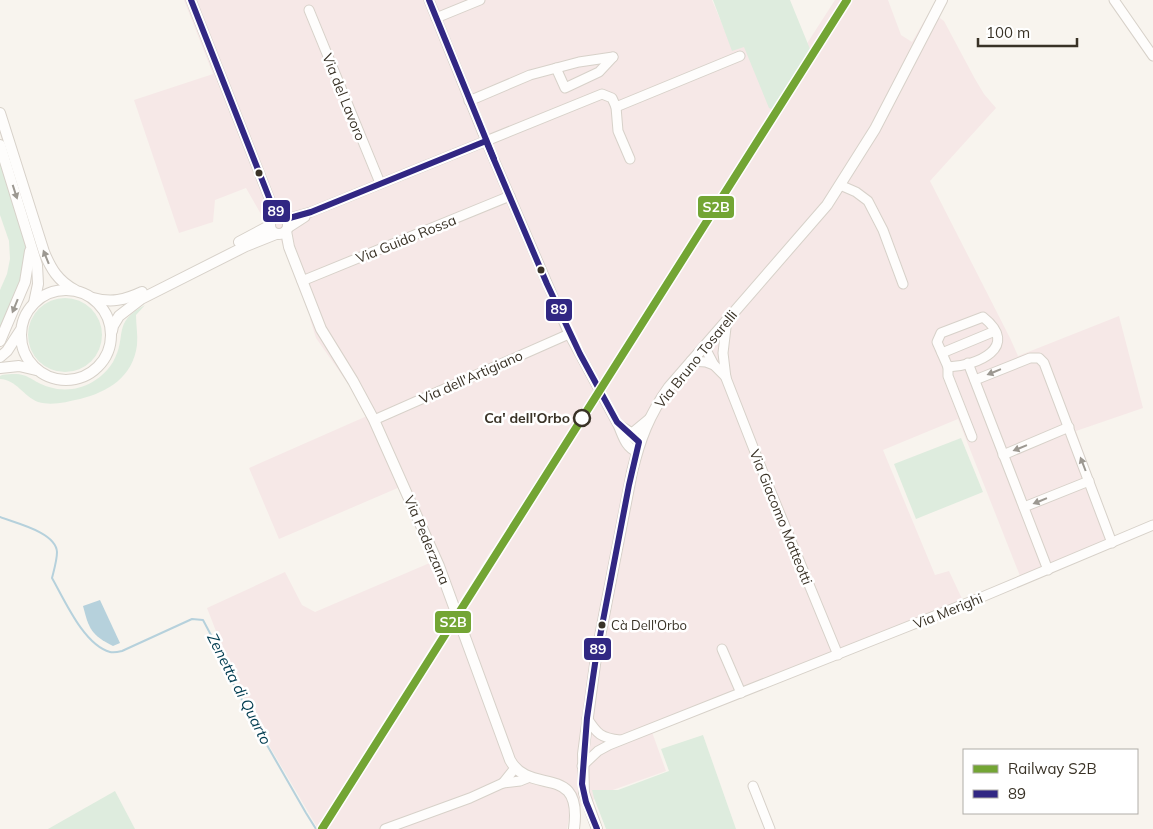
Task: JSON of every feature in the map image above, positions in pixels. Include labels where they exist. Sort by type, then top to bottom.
[{"type":"main road","name":"Via Bruno Tosarelli","points":[[596,829],[584,793],[582,766],[587,718],[596,657],[638,447],[649,418],[669,387],[827,205],[875,129],[942,0]]},
{"type":"main road","points":[[0,113],[44,252],[51,267],[58,278],[66,285],[92,298],[117,301],[128,298],[280,226]]},
{"type":"main road","points":[[0,145],[31,242],[38,274],[34,303]]},
{"type":"main road","points":[[78,292],[59,290],[42,297],[34,303],[23,320],[21,342],[24,353],[30,363],[47,377],[70,381],[91,373],[100,366],[108,352],[113,326],[119,316],[141,299],[246,246],[280,226]]},
{"type":"main road","name":"Via Pederzana","points":[[280,226],[324,336],[353,380],[374,420],[439,566],[505,750],[515,768]]},
{"type":"main road","points":[[0,341],[25,282],[30,259],[31,242]]},
{"type":"main road","points":[[92,298],[106,314],[112,335]]},
{"type":"main road","points":[[0,357],[13,344],[21,330]]},
{"type":"main road","points":[[0,368],[19,366],[38,371]]},
{"type":"main road","points":[[515,768],[521,774],[562,786],[572,798],[575,810],[574,829]]},
{"type":"street","points":[[191,0],[280,226],[602,94],[612,98],[616,107],[618,131],[630,159]]},
{"type":"street","points":[[429,0],[469,101],[569,334],[630,449],[638,447],[632,433],[618,425]]},
{"type":"street","points":[[436,18],[480,0]]},
{"type":"street","points":[[1114,0],[1153,56]]},
{"type":"street","name":"Via del Lavoro","points":[[309,10],[380,184]]},
{"type":"street","points":[[616,107],[740,56]]},
{"type":"street","points":[[469,101],[530,75],[556,68],[579,62],[613,57],[599,72],[565,88],[556,68]]},
{"type":"street","points":[[840,185],[856,192],[868,201],[883,230],[903,284]]},
{"type":"street","name":"Via Guido Rossa","points":[[302,281],[510,196]]},
{"type":"street","points":[[948,367],[968,363],[993,352],[997,347],[998,338],[992,324],[983,317],[941,333],[937,342],[948,367],[948,376],[972,437]]},
{"type":"street","name":"Via Giacomo Matteotti","points":[[727,319],[723,353],[726,378],[838,655]]},
{"type":"street","points":[[942,353],[996,331]]},
{"type":"street","name":"Via dell'Artigiano","points":[[374,420],[569,334]]},
{"type":"street","points":[[705,345],[716,347],[723,353]]},
{"type":"street","name":"Via Giacomo Matteotti","points":[[705,345],[714,365],[726,378]]},
{"type":"street","points":[[975,380],[1030,358],[1039,358],[1044,364],[1069,427],[1112,543]]},
{"type":"street","points":[[691,361],[706,362],[714,365]]},
{"type":"street","points":[[968,363],[1048,570]]},
{"type":"street","points":[[632,433],[649,418]]},
{"type":"street","points":[[1003,454],[1069,427]]},
{"type":"street","points":[[1024,508],[1090,481]]},
{"type":"street","name":"Via Merighi","points":[[582,766],[598,751],[623,740],[1048,570],[1153,525]]},
{"type":"street","points":[[722,649],[741,694]]},
{"type":"street","points":[[587,718],[601,737],[623,740]]},
{"type":"street","points":[[503,783],[515,768]]},
{"type":"street","points":[[385,829],[470,798],[503,783],[520,781],[530,777]]},
{"type":"street","points":[[753,786],[770,829]]},
{"type":"shaded area","name":"Ca' dell'Orbo","points":[[184,0],[712,0],[730,43],[806,45],[835,0],[888,0],[901,35],[912,42],[930,11],[944,21],[975,79],[984,94],[996,108],[930,181],[1018,356],[1119,316],[1143,408],[1076,431],[1114,540],[1022,581],[958,419],[883,450],[935,575],[949,571],[964,603],[652,732],[666,771],[610,791],[570,812],[567,829],[328,829],[501,555],[492,549],[317,827],[270,747],[235,680],[207,608],[285,572],[302,605],[315,612],[432,562],[400,487],[279,539],[249,468],[367,416],[349,385],[316,338],[310,319],[311,314],[273,221],[262,216],[246,188],[215,200],[213,222],[179,233],[134,100],[213,74]]},
{"type":"green space","points":[[713,0],[790,0],[810,49],[772,109],[769,108],[744,47],[732,51]]},
{"type":"green space","points":[[0,163],[21,228],[26,255],[26,267],[0,336],[0,290],[7,274],[10,259],[9,241],[0,215]]},
{"type":"green space","points":[[65,298],[79,301],[91,309],[99,321],[102,335],[99,349],[91,361],[79,369],[65,372],[51,369],[39,361],[31,349],[28,335],[31,321],[39,309],[51,301]]},
{"type":"green space","points":[[145,305],[136,315],[137,345],[135,356],[130,366],[118,381],[100,392],[80,399],[54,404],[43,403],[28,396],[11,382],[0,379],[2,375],[18,374],[58,389],[77,388],[94,381],[113,362],[120,345],[124,324],[128,318]]},
{"type":"green space","points":[[961,438],[983,492],[916,519],[894,464]]},
{"type":"green space","points":[[703,735],[736,829],[606,829],[592,790],[618,790],[669,771],[661,749]]},
{"type":"green space","points":[[115,791],[135,829],[48,829]]},
{"type":"water","points":[[100,600],[120,643],[113,646],[95,635],[89,626],[85,614],[83,606]]},
{"type":"waterway","name":"Zenetta di Quarto","points":[[0,517],[34,529],[50,539],[55,545],[57,555],[52,578],[76,621],[92,641],[101,648],[112,652],[122,651],[192,619],[203,620],[256,726],[316,829]]},
{"type":"rail line","name":"S2B","points":[[322,829],[847,0]]},
{"type":"transit line","name":"89","points":[[191,0],[272,205],[280,216],[286,219],[311,212],[486,141]]},
{"type":"transit line","name":"89","points":[[429,0],[494,159]]},
{"type":"transit line","name":"89","points":[[486,141],[547,284],[580,354],[617,422],[639,442],[596,657],[587,718],[582,784],[586,802],[597,829]]},
{"type":"place","name":"Ca' dell'Orbo","points":[[582,418]]},
{"type":"place","name":"Cà Dell'Orbo","points":[[602,625]]}]
